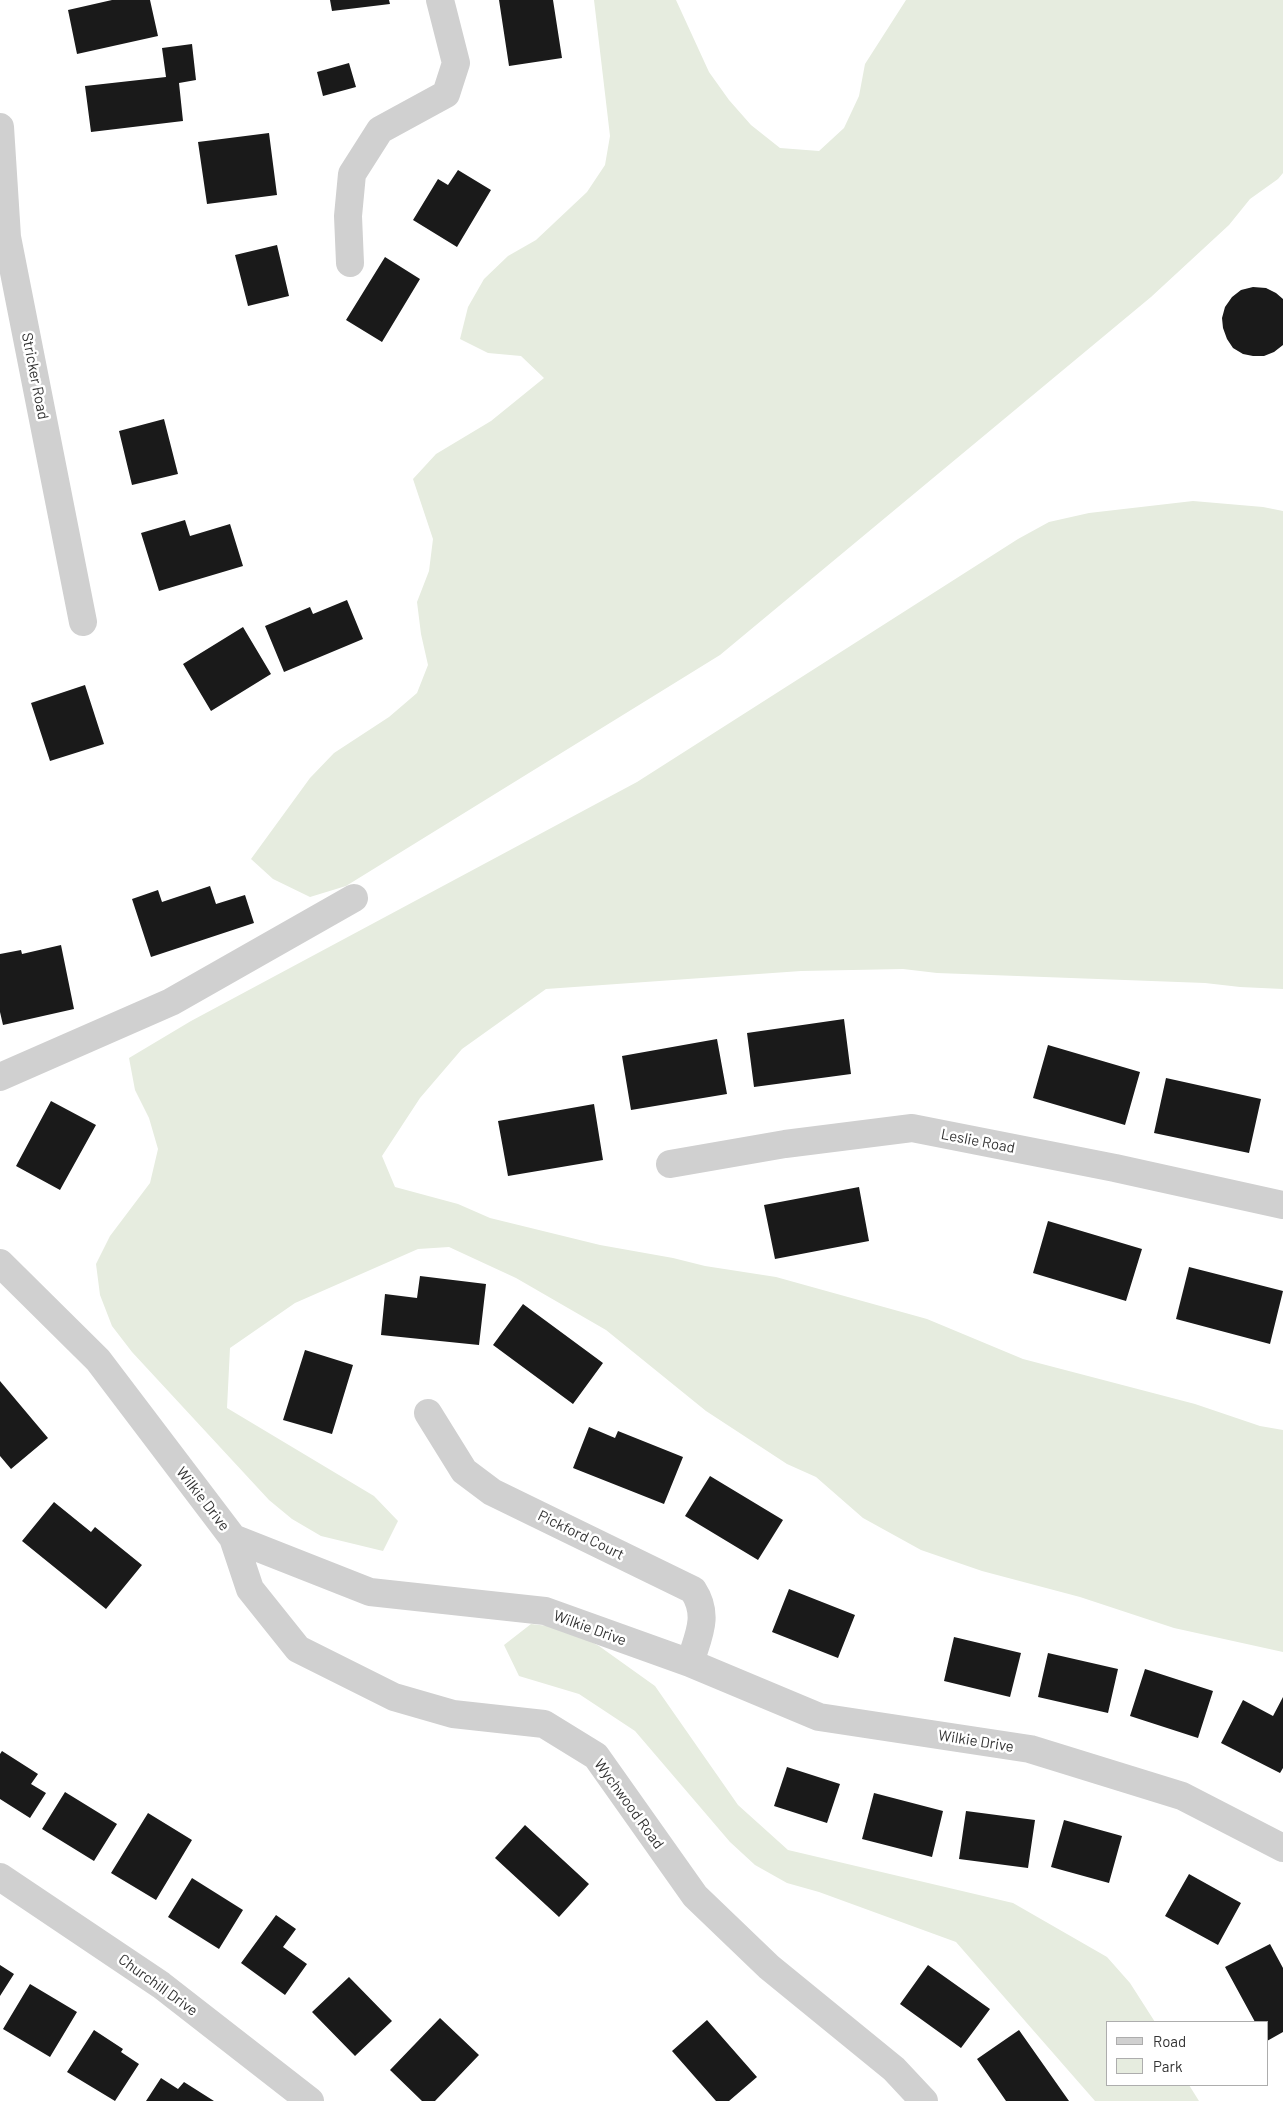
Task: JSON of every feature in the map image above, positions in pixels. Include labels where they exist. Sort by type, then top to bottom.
[{"type":"street","points":[[350,263],[348,216],[352,174],[380,130],[446,94],[456,63],[440,0]]},
{"type":"street","name":"Stricker Road","points":[[0,127],[7,237],[83,622]]},
{"type":"street","points":[[0,1077],[171,1002],[354,898]]},
{"type":"street","name":"Leslie Road","points":[[670,1164],[785,1144],[912,1128],[1115,1168],[1283,1205]]},
{"type":"street","name":"Wilkie Drive","points":[[0,1263],[98,1360],[233,1538],[370,1592],[545,1611],[690,1664],[819,1717],[1030,1749],[1182,1796],[1283,1848]]},
{"type":"street","name":"Pickford Court","points":[[428,1412],[464,1471],[492,1492],[693,1590],[701,1602],[703,1620],[690,1664]]},
{"type":"street","name":"Wychwood Road","points":[[233,1538],[250,1589],[298,1649],[394,1697],[453,1714],[544,1724],[596,1756],[695,1896],[769,1967],[894,2069],[924,2101]]},
{"type":"street","name":"Churchill Drive","points":[[0,1877],[161,1986],[310,2101]]},
{"type":"green space","points":[[594,0],[676,0],[709,72],[729,100],[751,125],[780,148],[819,151],[844,128],[859,96],[865,64],[906,0],[1283,0],[1283,173],[1278,179],[1250,199],[1229,225],[1151,297],[720,655],[346,886],[310,897],[273,879],[251,859],[310,778],[334,753],[389,717],[417,693],[428,665],[421,634],[417,602],[429,571],[433,539],[413,479],[436,454],[491,421],[544,378],[521,356],[488,353],[460,339],[468,307],[484,279],[508,256],[536,240],[587,192],[605,165],[610,136]]},
{"type":"green space","points":[[1193,501],[1263,507],[1283,511],[1283,989],[1205,983],[937,973],[903,969],[801,971],[546,989],[462,1049],[420,1098],[382,1156],[395,1187],[458,1204],[490,1218],[600,1245],[673,1258],[705,1266],[776,1277],[927,1319],[1023,1359],[1195,1404],[1260,1426],[1283,1430],[1283,1652],[1174,1628],[1080,1597],[982,1571],[921,1550],[863,1518],[816,1477],[787,1464],[706,1411],[606,1330],[516,1278],[449,1247],[418,1249],[295,1303],[230,1348],[227,1408],[374,1496],[398,1521],[383,1551],[321,1536],[292,1519],[269,1500],[132,1352],[112,1326],[100,1295],[96,1264],[110,1236],[150,1183],[158,1149],[149,1118],[135,1090],[129,1058],[191,1021],[637,782],[1018,539],[1049,522],[1089,513]]},
{"type":"green space","points":[[531,1624],[565,1628],[599,1646],[655,1686],[738,1805],[788,1850],[1013,1903],[1107,1957],[1130,1983],[1154,2021],[1106,2021],[1106,2086],[1190,2086],[1199,2101],[1095,2101],[956,1942],[819,1892],[787,1883],[755,1865],[730,1842],[635,1731],[579,1694],[519,1676],[504,1645]]},
{"type":"building","points":[[112,0],[150,0],[158,36],[77,54],[68,10]]},
{"type":"building","points":[[330,0],[389,0],[390,4],[332,11]]},
{"type":"building","points":[[499,0],[553,0],[562,58],[509,66]]},
{"type":"building","points":[[192,44],[196,80],[179,83],[183,121],[91,132],[85,86],[166,77],[162,48]]},
{"type":"building","points":[[349,63],[356,87],[323,96],[317,72]]},
{"type":"building","points":[[269,133],[277,195],[207,204],[198,142]]},
{"type":"building","points":[[458,170],[491,190],[457,247],[413,220],[438,179],[448,185]]},
{"type":"building","points":[[277,245],[289,296],[248,306],[235,255]]},
{"type":"building","points":[[385,257],[420,279],[382,342],[346,320]]},
{"type":"building","points":[[1253,287],[1266,288],[1283,299],[1283,345],[1274,352],[1264,356],[1243,354],[1233,348],[1223,328],[1222,318],[1225,307],[1232,297],[1241,290]]},
{"type":"building","points":[[164,419],[178,474],[132,485],[119,431]]},
{"type":"building","points":[[185,520],[190,536],[230,524],[243,566],[159,591],[141,533]]},
{"type":"building","points":[[347,600],[363,639],[284,672],[265,626],[310,607],[313,614]]},
{"type":"building","points":[[243,627],[271,674],[211,711],[183,664]]},
{"type":"building","points":[[85,685],[104,744],[50,761],[31,703]]},
{"type":"building","points":[[210,886],[216,904],[245,895],[254,923],[151,957],[132,899],[158,890],[162,902]]},
{"type":"building","points":[[61,945],[74,1009],[3,1025],[0,1012],[0,954],[21,950],[22,954]]},
{"type":"building","points":[[844,1019],[851,1074],[754,1087],[747,1033]]},
{"type":"building","points":[[717,1039],[727,1094],[631,1110],[622,1056]]},
{"type":"building","points":[[1048,1045],[1140,1072],[1125,1125],[1033,1098]]},
{"type":"building","points":[[1166,1078],[1261,1099],[1249,1153],[1154,1133]]},
{"type":"building","points":[[51,1101],[96,1125],[60,1190],[16,1166]]},
{"type":"building","points":[[594,1104],[603,1160],[508,1176],[498,1121]]},
{"type":"building","points":[[859,1187],[869,1241],[775,1259],[764,1205]]},
{"type":"building","points":[[1048,1221],[1142,1249],[1126,1301],[1033,1273]]},
{"type":"building","points":[[1189,1267],[1283,1291],[1270,1344],[1176,1319]]},
{"type":"building","points":[[420,1276],[486,1284],[479,1345],[381,1335],[385,1294],[417,1298]]},
{"type":"building","points":[[523,1304],[603,1363],[573,1404],[493,1345]]},
{"type":"building","points":[[305,1350],[353,1365],[332,1434],[283,1420]]},
{"type":"building","points":[[0,1381],[48,1438],[11,1469],[0,1456]]},
{"type":"building","points":[[589,1427],[615,1438],[618,1431],[683,1457],[664,1504],[573,1468]]},
{"type":"building","points":[[710,1476],[783,1520],[758,1560],[685,1516]]},
{"type":"building","points":[[54,1502],[91,1532],[95,1527],[142,1565],[106,1609],[22,1541]]},
{"type":"building","points":[[789,1589],[855,1615],[838,1658],[772,1632]]},
{"type":"building","points":[[954,1637],[1021,1653],[1010,1697],[944,1681]]},
{"type":"building","points":[[1048,1653],[1118,1669],[1108,1713],[1038,1697]]},
{"type":"building","points":[[1145,1669],[1213,1691],[1198,1738],[1130,1716]]},
{"type":"building","points":[[1283,1697],[1283,1768],[1280,1773],[1221,1743],[1243,1700],[1273,1716]]},
{"type":"building","points":[[2,1751],[38,1774],[31,1784],[46,1793],[30,1818],[0,1799],[0,1754]]},
{"type":"building","points":[[787,1767],[840,1784],[827,1823],[774,1806]]},
{"type":"building","points":[[65,1792],[117,1824],[94,1861],[42,1829]]},
{"type":"building","points":[[874,1793],[943,1811],[932,1857],[862,1839]]},
{"type":"building","points":[[966,1811],[1035,1820],[1028,1868],[959,1859]]},
{"type":"building","points":[[148,1813],[192,1840],[156,1900],[111,1873]]},
{"type":"building","points":[[1064,1820],[1122,1836],[1109,1883],[1051,1867]]},
{"type":"building","points":[[525,1825],[589,1884],[559,1917],[495,1858]]},
{"type":"building","points":[[1189,1874],[1241,1903],[1218,1945],[1165,1916]]},
{"type":"building","points":[[192,1878],[243,1910],[219,1949],[168,1917]]},
{"type":"building","points":[[276,1915],[296,1929],[283,1947],[307,1964],[285,1995],[241,1963]]},
{"type":"building","points":[[1270,1944],[1283,1968],[1283,2032],[1268,2040],[1268,2021],[1254,2021],[1225,1967]]},
{"type":"building","points":[[0,1965],[14,1974],[0,1996]]},
{"type":"building","points":[[928,1965],[990,2009],[961,2048],[900,2004]]},
{"type":"building","points":[[349,1977],[392,2021],[355,2056],[312,2012]]},
{"type":"building","points":[[30,1984],[77,2012],[50,2057],[3,2029]]},
{"type":"building","points":[[440,2018],[479,2055],[435,2101],[422,2101],[390,2070]]},
{"type":"building","points":[[707,2020],[757,2077],[729,2101],[716,2101],[672,2051]]},
{"type":"building","points":[[94,2030],[123,2049],[121,2052],[139,2064],[115,2101],[67,2072]]},
{"type":"building","points":[[1019,2030],[1069,2101],[1006,2101],[977,2059]]},
{"type":"building","points":[[161,2078],[178,2089],[184,2082],[214,2101],[146,2101]]}]
